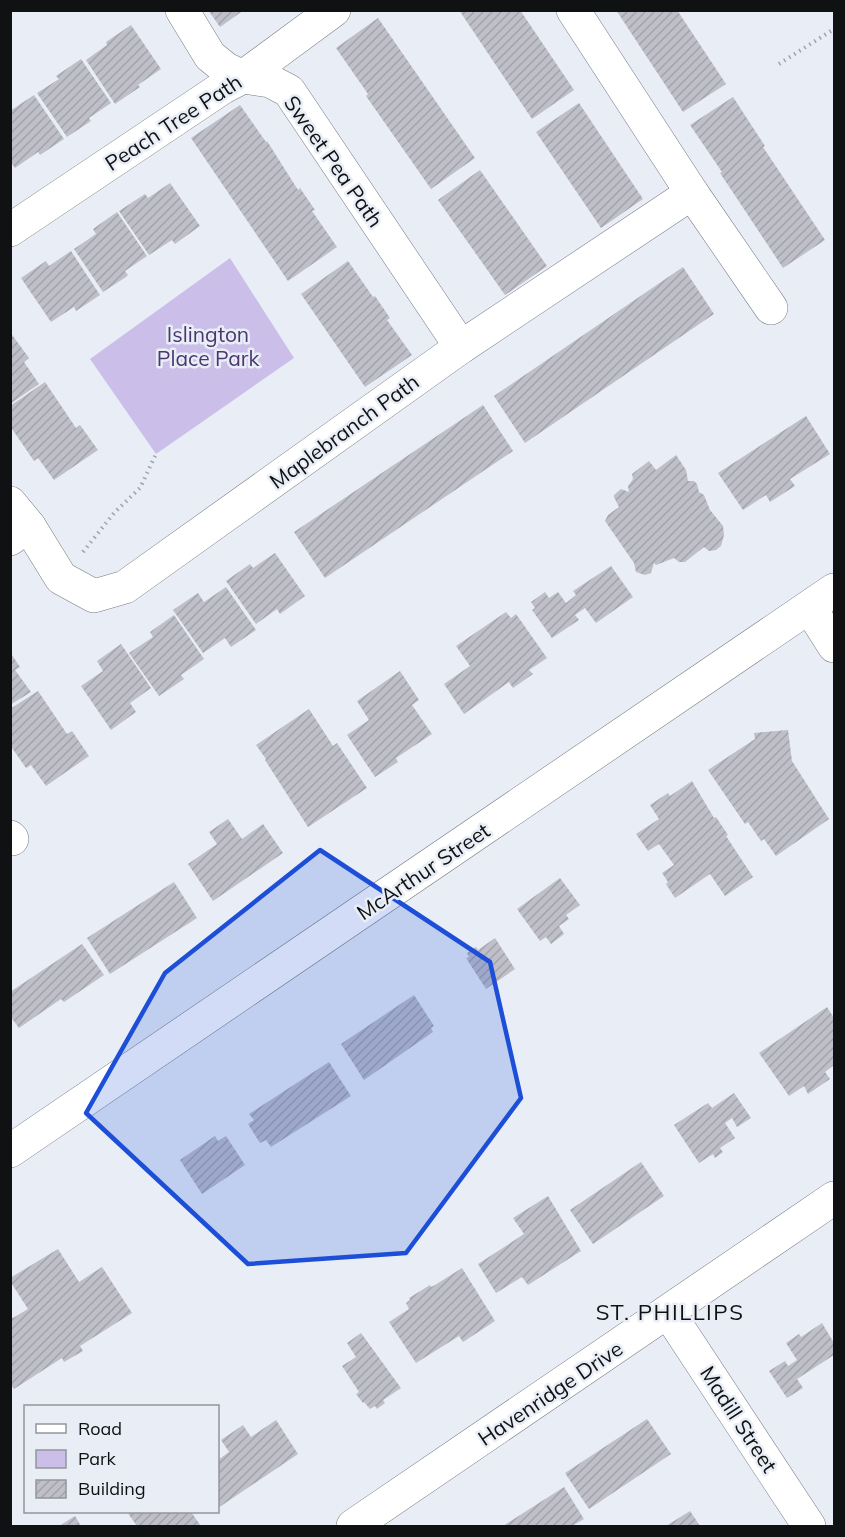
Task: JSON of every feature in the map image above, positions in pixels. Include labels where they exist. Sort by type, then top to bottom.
[{"type":"street","name":"Sweet Pea Path","points":[[182,10],[210,56],[226,69],[243,77],[270,81],[289,92],[461,347]]},
{"type":"street","name":"Peach Tree Path","points":[[10,230],[222,88],[243,77],[334,10]]},
{"type":"street","points":[[573,10],[692,193],[771,308]]},
{"type":"street","name":"Maplebranch Path","points":[[17,523],[61,578],[94,596],[125,587],[461,347],[692,193]]},
{"type":"street","points":[[822,599],[834,646]]},
{"type":"street","name":"McArthur Street","points":[[10,1151],[822,599]]},
{"type":"street","name":"Havenridge Drive","points":[[353,1527],[834,1198]]},
{"type":"street","name":"Madill Street","points":[[668,1312],[809,1527]]},
{"type":"path","points":[[779,64],[834,29]]},
{"type":"path","points":[[61,578],[114,513],[140,488],[156,454]]},
{"type":"highlighted area","points":[[320,850],[490,962],[521,1098],[406,1253],[248,1264],[86,1113],[165,973]]},
{"type":"green space","name":"Islington Place Park","points":[[230,258],[294,358],[156,454],[90,359]]},
{"type":"building","points":[[208,10],[244,10],[220,27]]},
{"type":"building","points":[[459,10],[520,10],[574,90],[532,119]]},
{"type":"building","points":[[616,10],[677,10],[726,84],[683,112]]},
{"type":"building","points":[[378,18],[475,158],[431,189],[366,96],[368,94],[336,48]]},
{"type":"building","points":[[131,25],[161,69],[115,104],[86,60],[107,45],[106,42]]},
{"type":"building","points":[[81,59],[111,103],[89,118],[91,121],[67,137],[37,93],[59,79],[56,76]]},
{"type":"building","points":[[34,95],[64,139],[40,155],[38,152],[15,168],[10,161],[10,111]]},
{"type":"building","points":[[733,97],[765,146],[763,147],[825,240],[783,268],[690,125]]},
{"type":"building","points":[[579,103],[643,199],[601,228],[536,132]]},
{"type":"building","points":[[240,105],[267,141],[298,190],[300,188],[315,210],[312,211],[337,247],[288,281],[191,138]]},
{"type":"building","points":[[480,170],[547,266],[505,295],[438,200]]},
{"type":"building","points":[[170,183],[200,226],[175,244],[172,240],[149,255],[119,211],[145,194],[148,198]]},
{"type":"building","points":[[117,212],[147,256],[125,271],[128,275],[126,277],[103,292],[74,249],[96,234],[93,229]]},
{"type":"building","points":[[71,251],[100,295],[76,311],[74,307],[51,322],[21,278],[46,261],[49,266]]},
{"type":"building","points":[[348,261],[390,318],[387,320],[412,355],[365,387],[301,294]]},
{"type":"building","points":[[683,267],[714,314],[525,443],[494,396]]},
{"type":"building","points":[[10,332],[29,358],[24,362],[39,384],[10,404]]},
{"type":"building","points":[[45,382],[76,428],[80,425],[98,450],[54,480],[38,458],[34,461],[10,426],[10,406]]},
{"type":"building","points":[[483,405],[513,451],[325,578],[294,532]]},
{"type":"building","points":[[806,416],[830,454],[790,479],[795,486],[770,502],[766,495],[743,510],[718,473]]},
{"type":"building","points":[[676,455],[686,470],[688,481],[694,481],[697,484],[710,510],[723,526],[724,535],[721,546],[716,550],[709,551],[704,547],[685,562],[679,562],[674,558],[656,565],[654,563],[651,573],[645,575],[636,572],[634,563],[605,521],[608,515],[619,507],[614,495],[621,489],[629,492],[628,486],[633,479],[632,474],[649,461],[656,470]]},
{"type":"building","points":[[275,553],[305,596],[280,614],[277,609],[256,624],[226,581],[250,564],[253,568]]},
{"type":"building","points":[[611,566],[633,597],[596,623],[585,608],[575,615],[579,620],[552,638],[532,610],[535,608],[531,602],[545,592],[549,598],[558,592],[566,603],[576,595],[573,591]]},
{"type":"building","points":[[226,587],[256,630],[231,647],[225,638],[203,653],[173,610],[198,593],[204,602]]},
{"type":"building","points":[[506,612],[511,618],[516,614],[547,658],[529,670],[533,674],[513,688],[509,682],[464,714],[444,684],[470,666],[456,646]]},
{"type":"building","points":[[174,615],[204,659],[181,675],[184,679],[159,696],[129,653],[153,637],[150,632]]},
{"type":"building","points":[[121,644],[151,688],[130,703],[136,712],[111,730],[81,686],[103,671],[97,661]]},
{"type":"building","points":[[10,652],[20,667],[15,670],[31,692],[10,705]]},
{"type":"building","points":[[400,671],[419,700],[412,705],[432,734],[396,758],[398,762],[375,777],[347,735],[369,720],[357,701]]},
{"type":"building","points":[[38,691],[67,734],[72,731],[89,756],[46,786],[31,765],[26,768],[10,745],[10,709]]},
{"type":"building","points":[[309,709],[333,746],[337,743],[367,788],[308,827],[256,745]]},
{"type":"building","points":[[788,730],[792,761],[829,819],[776,856],[764,839],[761,841],[748,822],[745,824],[708,770],[755,739],[754,733]]},
{"type":"building","points":[[692,781],[753,877],[725,896],[710,874],[675,898],[662,873],[674,865],[659,844],[648,851],[636,834],[659,819],[650,805],[668,793],[670,796]]},
{"type":"building","points":[[228,819],[242,839],[263,824],[283,853],[213,901],[188,864],[217,844],[209,832]]},
{"type":"building","points":[[560,878],[580,905],[566,915],[569,919],[559,926],[564,934],[551,944],[546,937],[540,941],[517,909]]},
{"type":"building","points":[[174,882],[197,918],[110,974],[87,938]]},
{"type":"building","points":[[495,938],[515,969],[486,989],[466,958],[469,957],[467,953],[476,947],[478,950]]},
{"type":"building","points":[[82,944],[104,975],[64,1002],[61,999],[19,1028],[10,1016],[10,992]]},
{"type":"building","points":[[414,995],[434,1026],[431,1028],[433,1032],[364,1080],[341,1044]]},
{"type":"building","points":[[827,1007],[834,1018],[834,1065],[825,1072],[830,1079],[808,1094],[804,1086],[789,1096],[759,1053]]},
{"type":"building","points":[[329,1062],[351,1096],[271,1147],[266,1140],[260,1143],[248,1124],[254,1120],[249,1114]]},
{"type":"building","points":[[734,1093],[751,1118],[737,1127],[732,1118],[725,1123],[735,1138],[720,1148],[723,1152],[715,1158],[713,1154],[699,1163],[674,1125],[708,1103],[712,1108]]},
{"type":"building","points":[[215,1136],[218,1141],[226,1136],[245,1165],[202,1194],[180,1160]]},
{"type":"building","points":[[641,1162],[664,1196],[593,1244],[570,1210]]},
{"type":"building","points":[[548,1196],[581,1251],[528,1285],[522,1277],[496,1293],[478,1264],[524,1234],[513,1218]]},
{"type":"building","points":[[58,1249],[79,1282],[102,1267],[132,1313],[80,1346],[83,1351],[64,1362],[62,1358],[14,1389],[10,1384],[10,1315],[13,1318],[28,1309],[10,1278]]},
{"type":"building","points":[[462,1268],[495,1321],[463,1342],[459,1336],[416,1363],[389,1322],[409,1309],[406,1303],[410,1300],[409,1298]]},
{"type":"building","points":[[822,1323],[834,1343],[834,1355],[797,1379],[803,1388],[787,1398],[769,1371],[785,1361],[788,1366],[797,1360],[786,1343],[799,1334],[801,1337]]},
{"type":"building","points":[[361,1333],[401,1388],[383,1400],[385,1403],[377,1409],[375,1406],[370,1409],[363,1403],[356,1394],[359,1392],[342,1366],[356,1357],[347,1343]]},
{"type":"building","points":[[647,1419],[671,1454],[589,1509],[565,1473]]},
{"type":"building","points":[[276,1420],[298,1454],[219,1507],[219,1459],[229,1452],[221,1440],[243,1425],[251,1437]]},
{"type":"building","points":[[564,1487],[584,1519],[572,1526],[503,1526]]},
{"type":"building","points":[[690,1511],[700,1526],[666,1526]]},
{"type":"building","points":[[128,1513],[192,1513],[201,1526],[137,1526]]},
{"type":"building","points":[[75,1516],[81,1526],[59,1526]]},
{"type":"district","name":"ST. PHILLIPS","points":[[670,1312]]}]
